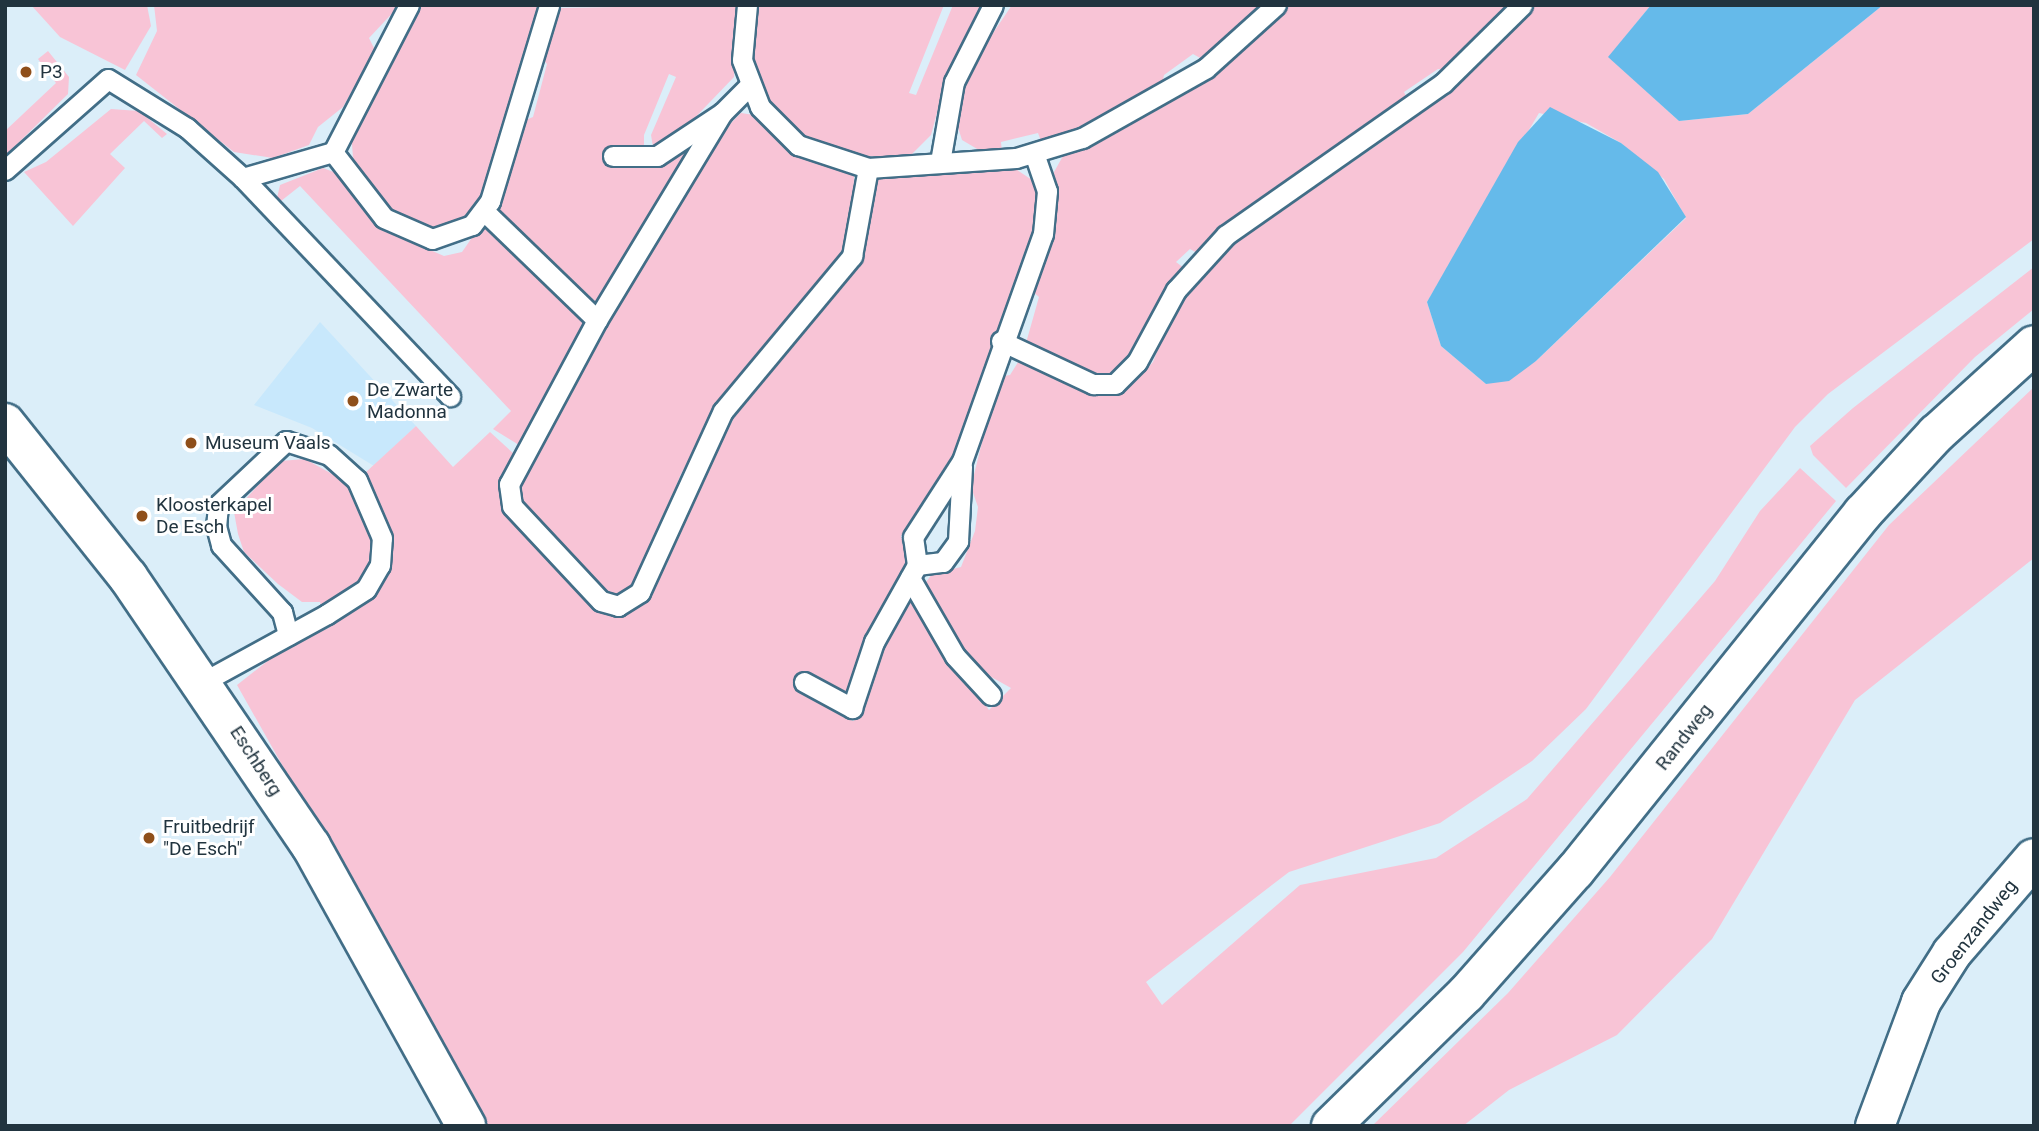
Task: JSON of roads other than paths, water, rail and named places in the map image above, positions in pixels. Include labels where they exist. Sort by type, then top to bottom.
[{"type":"street","name":"Randweg","points":[[1331,1126],[1466,994],[1575,872],[1871,504],[2034,345]]},
{"type":"street","name":"Eschberg","points":[[5,424],[203,682],[311,846],[466,1126]]},
{"type":"street","name":"Groenzandweg","points":[[1875,1126],[1921,1002],[1952,953],[2034,858]]},
{"type":"lane","points":[[243,178],[333,152],[409,5]]},
{"type":"lane","points":[[333,152],[375,209],[404,232],[449,237],[485,211],[549,5]]},
{"type":"lane","points":[[747,5],[742,60],[748,87],[798,145],[868,168],[1034,154],[1109,126],[1172,92],[1276,5]]},
{"type":"lane","points":[[940,162],[954,82],[993,5]]},
{"type":"lane","points":[[1001,341],[1093,384],[1115,384],[1138,362],[1176,290],[1217,244],[1443,83],[1522,5]]},
{"type":"lane","points":[[5,170],[108,79],[187,128],[243,178],[450,396]]},
{"type":"lane","points":[[613,156],[657,156],[722,113],[748,87]]},
{"type":"lane","points":[[722,113],[534,428],[509,493],[517,513],[586,588],[618,606],[644,585],[680,493],[723,411],[852,256],[868,168]]},
{"type":"lane","points":[[804,682],[852,708],[874,642],[913,572],[914,537],[962,461],[1001,341],[1049,212],[1034,154]]},
{"type":"lane","points":[[485,211],[597,320]]},
{"type":"lane","points":[[203,682],[288,635],[366,589],[380,565],[382,538],[357,480],[329,455],[286,441],[218,505],[216,526],[221,545],[282,612],[288,635]]},
{"type":"lane","points":[[913,572],[943,562],[958,541],[962,461]]},
{"type":"lane","points":[[913,572],[955,656],[991,695]]},
{"type":"water","points":[[1651,5],[1883,5],[1748,114],[1679,121],[1608,57]]},
{"type":"water","points":[[1550,107],[1621,143],[1658,172],[1686,217],[1536,361],[1509,381],[1486,384],[1441,346],[1427,302],[1518,142]]},
{"type":"place","name":"P3","points":[[26,72]]},
{"type":"place","name":"De Zwarte Madonna","points":[[353,401]]},
{"type":"place","name":"Museum Vaals","points":[[191,443]]},
{"type":"place","name":"Kloosterkapel De Esch","points":[[142,516]]},
{"type":"place","name":"Fruitbedrijf \"De Esch\"","points":[[149,838]]}]
